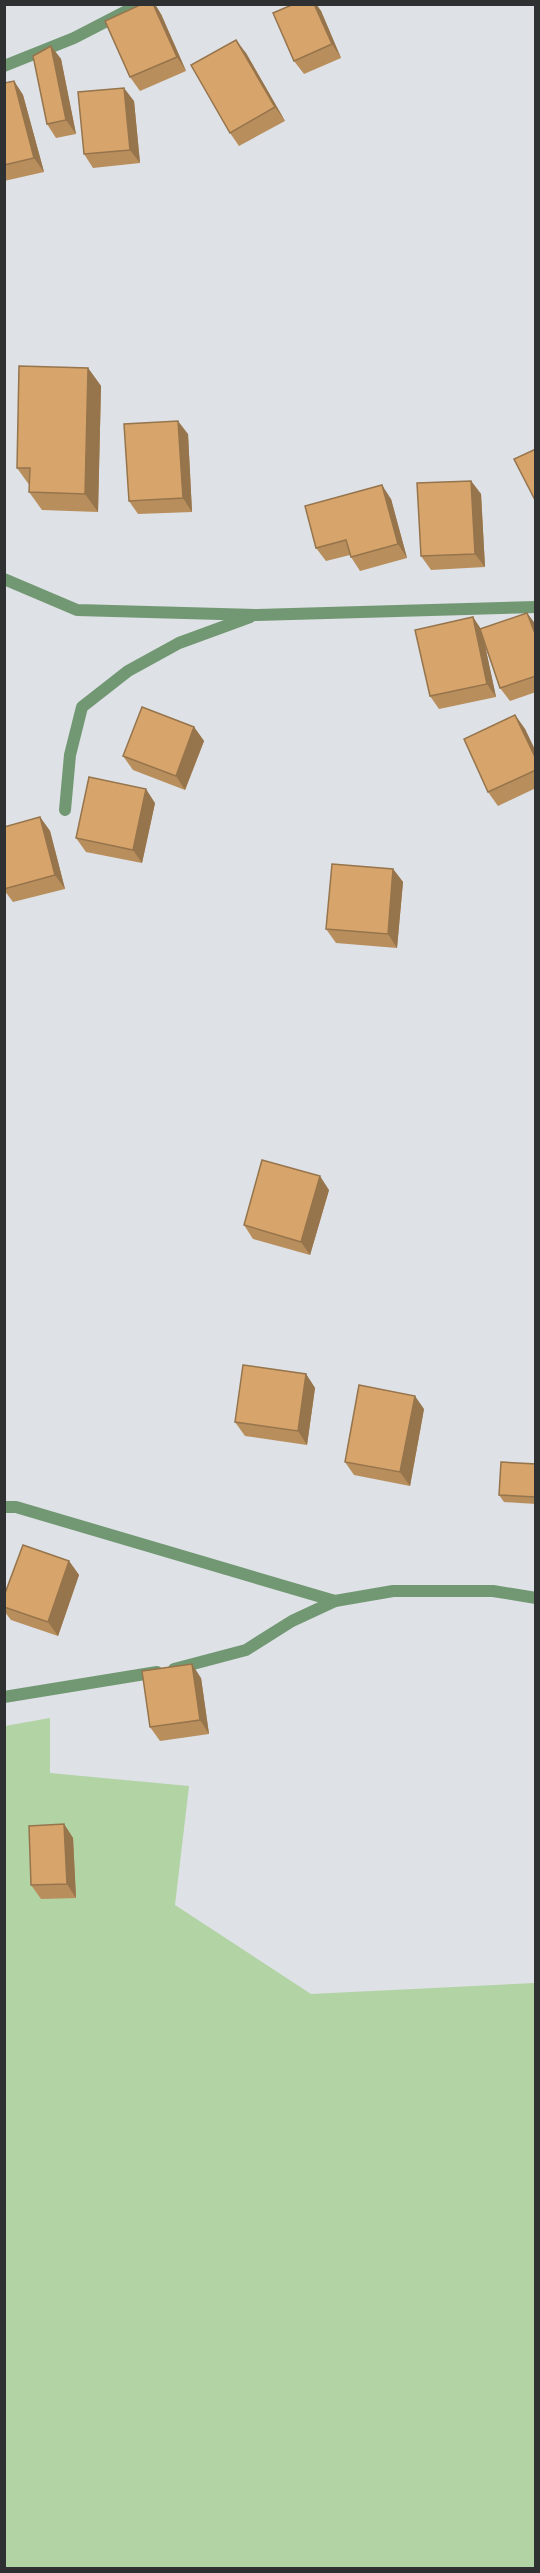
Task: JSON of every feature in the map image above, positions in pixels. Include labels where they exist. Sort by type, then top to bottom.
[{"type":"street","points":[[4,66],[74,38],[140,4]]},
{"type":"street","points":[[4,579],[77,610],[257,615],[531,609],[536,607]]},
{"type":"street","points":[[65,810],[70,755],[82,707],[128,671],[178,643],[257,615]]},
{"type":"street","points":[[4,1507],[16,1507],[335,1600]]},
{"type":"street","points":[[4,1696],[164,1672],[246,1650],[292,1621],[335,1600],[393,1591],[493,1591],[536,1598]]},
{"type":"green space","points":[[50,1718],[50,1773],[189,1786],[175,1905],[311,1994],[535,1983],[535,2568],[5,2568],[5,1726]]},
{"type":"building","points":[[142,4],[153,4],[177,57],[130,77],[105,21]]},
{"type":"building","points":[[294,4],[314,4],[332,44],[294,61],[273,13]]},
{"type":"building","points":[[236,40],[275,107],[230,133],[191,65]]},
{"type":"building","points":[[51,46],[66,120],[47,124],[33,56]]},
{"type":"building","points":[[14,81],[34,158],[4,165],[4,83]]},
{"type":"building","points":[[124,88],[130,150],[84,154],[78,92]]},
{"type":"building","points":[[19,366],[88,368],[85,494],[29,492],[30,468],[17,468]]},
{"type":"building","points":[[178,421],[183,498],[129,501],[124,424]]},
{"type":"building","points":[[536,449],[536,502],[514,459]]},
{"type":"building","points":[[471,481],[475,554],[421,556],[417,483]]},
{"type":"building","points":[[382,485],[398,544],[351,557],[346,540],[316,548],[305,506]]},
{"type":"building","points":[[527,613],[536,636],[536,676],[500,688],[480,629]]},
{"type":"building","points":[[473,617],[487,684],[430,696],[415,630]]},
{"type":"building","points":[[142,707],[194,727],[176,776],[123,756]]},
{"type":"building","points":[[515,715],[536,759],[536,770],[488,792],[464,739]]},
{"type":"building","points":[[89,777],[146,789],[133,850],[76,838]]},
{"type":"building","points":[[40,817],[55,875],[4,889],[4,827]]},
{"type":"building","points":[[332,864],[393,869],[388,934],[326,929]]},
{"type":"building","points":[[262,1160],[320,1176],[301,1242],[244,1225]]},
{"type":"building","points":[[243,1365],[306,1374],[298,1431],[235,1422]]},
{"type":"building","points":[[359,1385],[415,1396],[400,1472],[345,1462]]},
{"type":"building","points":[[501,1462],[536,1464],[536,1497],[499,1495]]},
{"type":"building","points":[[23,1545],[69,1561],[48,1622],[4,1607],[4,1596]]},
{"type":"building","points":[[192,1664],[200,1720],[150,1727],[142,1671]]},
{"type":"building","points":[[64,1824],[67,1884],[31,1885],[29,1826]]}]
